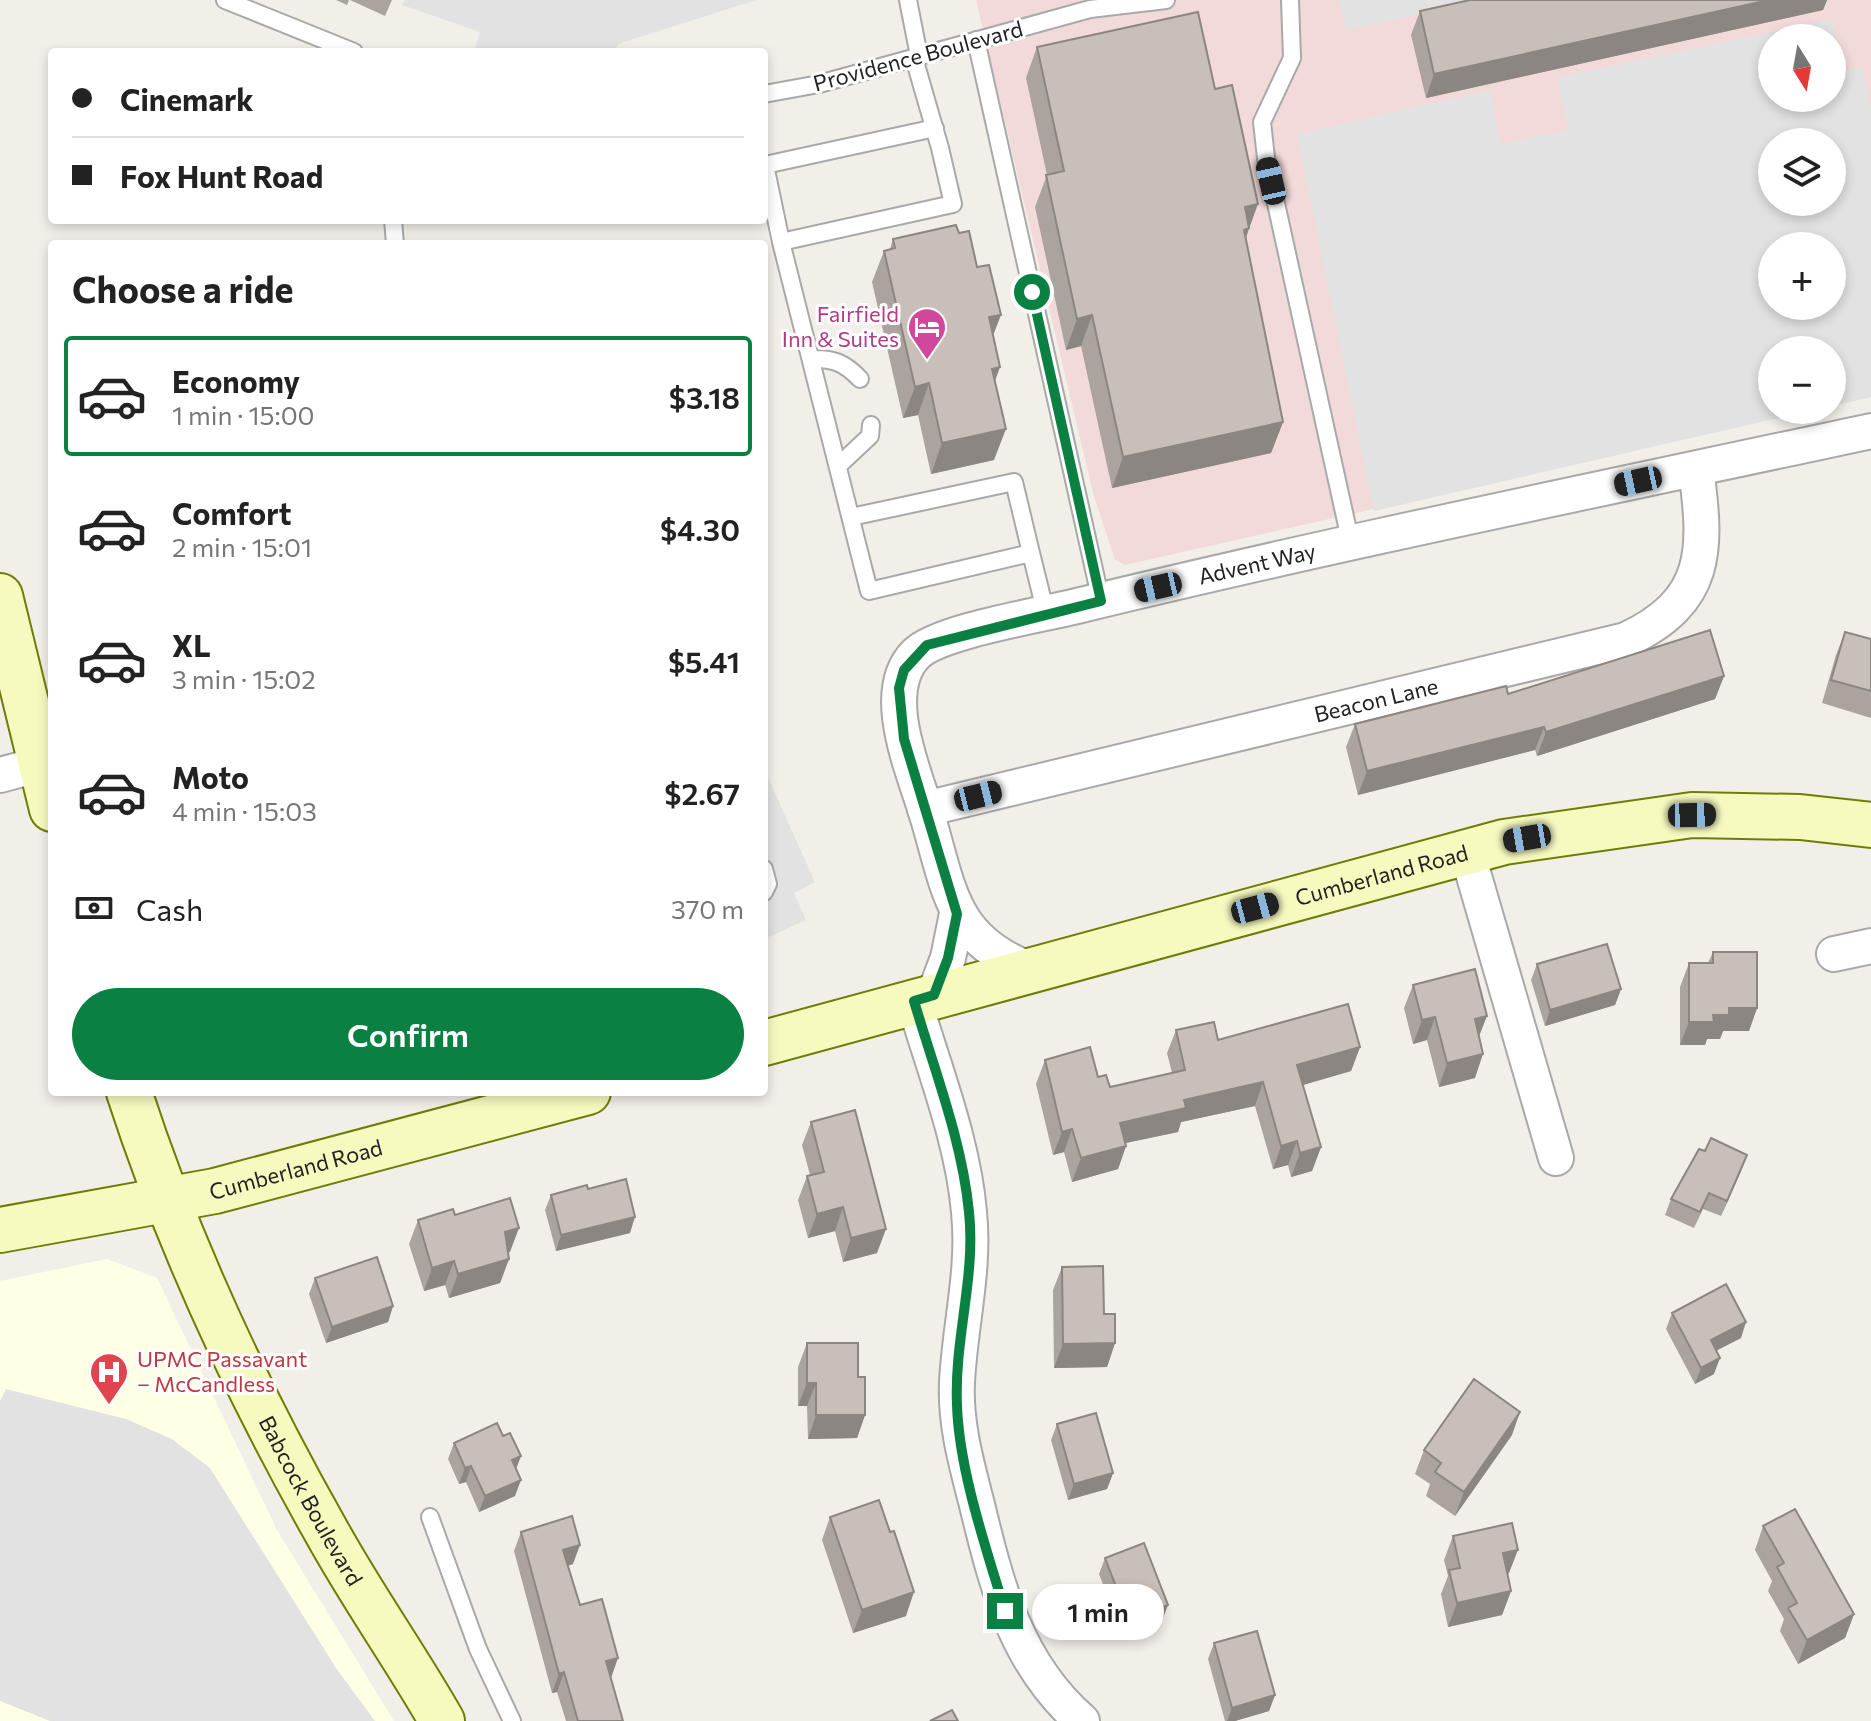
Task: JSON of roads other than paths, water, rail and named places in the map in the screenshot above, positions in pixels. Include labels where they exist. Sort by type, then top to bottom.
[{"type":"main road","points":[[0,596],[20,770],[48,804]]},
{"type":"main road","name":"Cumberland Road","points":[[768,1042],[1467,852],[1573,830],[1692,815],[1800,817],[1871,825]]},
{"type":"main road","name":"Babcock Boulevard","points":[[130,1096],[166,1199],[289,1466],[367,1602],[442,1721]]},
{"type":"main road","name":"Cumberland Road","points":[[0,1230],[215,1191],[574,1096]]},
{"type":"street","name":"Advent Way","points":[[1029,969],[990,951],[957,914],[904,739],[899,688],[904,670],[927,645],[1046,614],[1351,544],[1871,431]]},
{"type":"street","name":"Beacon Lane","points":[[925,809],[1626,640],[1650,628],[1669,613],[1685,597],[1697,575],[1704,533],[1696,469]]},
{"type":"street","points":[[1467,852],[1556,1158]]},
{"type":"street","name":"Advent Way","points":[[924,998],[948,958],[957,914]]},
{"type":"street","points":[[1834,954],[1871,946]]},
{"type":"street","points":[[924,998],[969,1208],[971,1279],[957,1381],[960,1437],[1005,1611],[1039,1673],[1065,1706],[1082,1721]]},
{"type":"lane","points":[[225,0],[344,48]]},
{"type":"lane","points":[[781,242],[953,204],[916,57],[908,0]]},
{"type":"lane","name":"Providence Boulevard","points":[[768,93],[819,84],[1090,9],[1166,0]]},
{"type":"lane","points":[[1290,0],[1292,58],[1262,122],[1266,158],[1351,544]]},
{"type":"lane","points":[[976,40],[1101,601]]},
{"type":"lane","points":[[768,164],[935,128]]},
{"type":"lane","points":[[768,179],[869,591],[1031,553]]},
{"type":"lane","points":[[811,359],[830,358],[848,366],[860,379]]},
{"type":"lane","points":[[838,466],[870,436],[871,425]]},
{"type":"lane","points":[[851,517],[1014,482],[1046,614]]},
{"type":"lane","points":[[430,1517],[478,1649],[512,1721]]},
{"type":"place","name":"Fairfield Inn & Suites","points":[[927,361]]},
{"type":"place","name":"UPMC Passavant – McCandless","points":[[109,1406]]}]
